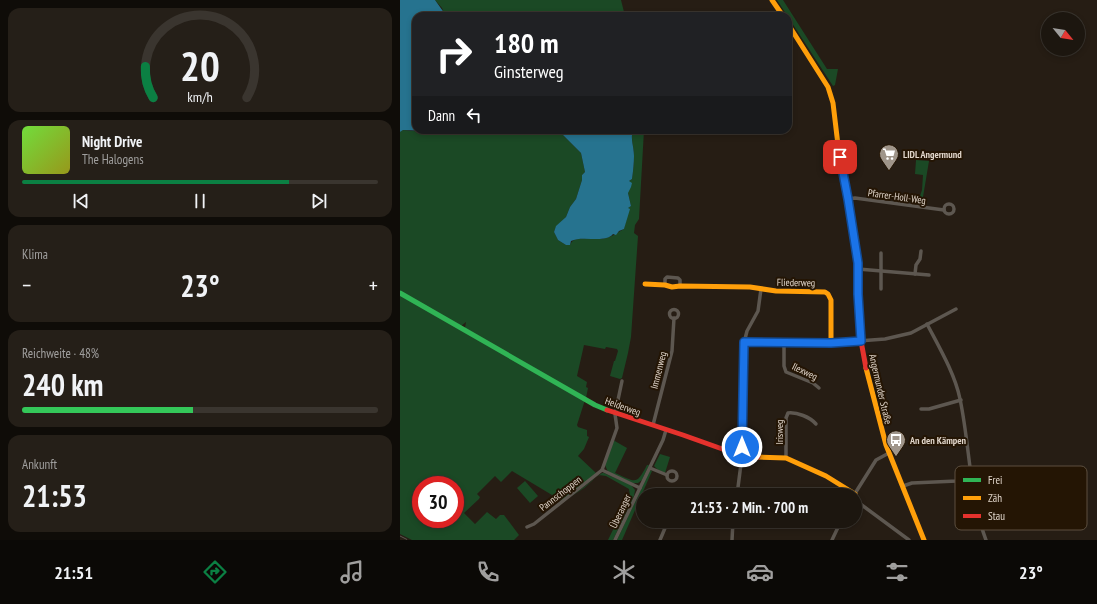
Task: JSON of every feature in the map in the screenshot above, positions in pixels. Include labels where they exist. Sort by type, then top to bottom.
[{"type":"street","points":[[772,0],[780,12]]},
{"type":"street","name":"Angermunder Straße","points":[[792,30],[831,92],[834,103],[838,145],[848,199],[858,270],[861,341],[870,386],[889,453],[924,540]]},
{"type":"street","name":"Pfarrer-Holl-Weg","points":[[848,199],[855,198],[944,210]]},
{"type":"street","points":[[916,274],[916,264],[920,259],[921,251]]},
{"type":"street","points":[[881,253],[881,289]]},
{"type":"street","points":[[858,270],[929,275]]},
{"type":"street","points":[[665,285],[665,279],[667,277],[678,278],[680,280],[680,286]]},
{"type":"street","name":"Fliederweg","points":[[645,284],[678,287],[750,287],[776,291],[827,293],[831,300],[831,343]]},
{"type":"street","points":[[738,488],[742,456],[744,342],[746,331],[758,311],[761,289]]},
{"type":"street","name":"Heiderweg","points":[[400,293],[595,405],[615,414],[653,425],[742,456],[786,458],[801,463],[844,488]]},
{"type":"street","points":[[744,342],[831,343],[898,337],[928,324],[956,309]]},
{"type":"street","name":"Immenweg","points":[[653,425],[672,351],[674,318]]},
{"type":"street","points":[[928,324],[956,384],[961,400],[970,466]]},
{"type":"street","name":"Ilexweg","points":[[784,343],[784,366],[786,372],[813,383],[819,388]]},
{"type":"street","points":[[622,381],[615,414],[617,428],[602,470],[640,488]]},
{"type":"street","points":[[921,409],[929,409],[961,400]]},
{"type":"street","name":"Irisweg","points":[[786,458],[786,418],[788,413],[795,413],[812,419],[816,424]]},
{"type":"street","name":"Überanger","points":[[640,488],[663,440],[666,430]]},
{"type":"street","points":[[860,488],[876,460],[889,453]]},
{"type":"street","points":[[650,468],[667,475]]},
{"type":"street","name":"Pannschoppen","points":[[527,527],[534,524],[602,470]]},
{"type":"street","points":[[902,486],[912,483],[955,480]]},
{"type":"street","name":"Überanger","points":[[615,540],[636,496]]},
{"type":"street","name":"Heiderweg","points":[[862,502],[909,540]]},
{"type":"street","points":[[660,540],[665,528]]},
{"type":"street","points":[[732,540],[733,528]]},
{"type":"street","points":[[832,540],[838,528]]},
{"type":"street","points":[[983,530],[986,540]]},
{"type":"green space","points":[[435,0],[621,0],[624,12],[444,12]]},
{"type":"green space","points":[[777,0],[783,0],[791,12],[785,12]]},
{"type":"green space","points":[[792,14],[827,69],[838,69],[835,85],[833,86],[792,23]]},
{"type":"green space","points":[[403,130],[412,131],[412,134],[563,135],[581,153],[585,172],[582,175],[582,180],[576,199],[570,207],[566,217],[556,227],[554,232],[558,240],[566,245],[570,245],[572,241],[576,239],[602,239],[610,237],[624,229],[627,217],[627,208],[631,206],[628,193],[629,181],[632,179],[634,165],[632,134],[644,134],[639,219],[635,225],[634,233],[638,236],[631,337],[622,378],[620,379],[610,376],[618,351],[617,349],[606,347],[605,349],[584,345],[577,376],[587,382],[586,387],[588,388],[586,398],[465,328],[466,322],[461,326],[400,292],[400,132]]},
{"type":"green space","points":[[916,160],[929,161],[922,203],[907,201],[919,199],[922,190],[923,175],[915,174]]},
{"type":"green space","points":[[400,294],[585,400],[577,425],[578,427],[587,430],[587,436],[589,437],[584,449],[578,456],[596,473],[562,501],[512,471],[501,482],[495,476],[477,494],[480,497],[479,499],[464,513],[475,524],[487,512],[496,519],[500,515],[504,515],[519,535],[514,540],[412,540],[400,534]]},
{"type":"green space","points":[[613,440],[627,448],[615,473],[631,480],[635,480],[638,479],[647,465],[649,465],[642,480],[638,483],[633,483],[608,472],[605,465]]},
{"type":"green space","points":[[660,454],[670,457],[665,473],[654,466]]},
{"type":"green space","points":[[650,470],[652,471],[645,488],[642,488]]},
{"type":"green space","points":[[604,473],[631,485],[635,490],[634,496],[613,540],[608,540],[630,495],[629,489],[606,476],[599,475]]},
{"type":"green space","points":[[596,478],[584,488],[572,496]]},
{"type":"green space","points":[[525,481],[538,496],[530,503],[517,488]]},
{"type":"green space","points":[[636,500],[636,508],[622,540],[617,540]]},
{"type":"water","points":[[400,0],[435,0],[444,12],[412,12],[412,130],[403,130],[400,132]]},
{"type":"water","points":[[561,134],[632,134],[634,165],[632,179],[629,181],[632,183],[628,193],[631,206],[628,208],[630,209],[624,229],[619,231],[616,235],[613,234],[609,237],[599,239],[576,239],[571,241],[570,245],[566,245],[558,240],[554,232],[556,226],[566,217],[570,207],[576,199],[582,180],[582,175],[585,172],[581,153]]},
{"type":"railway","points":[[400,536],[408,540]]},
{"type":"traffic: fast","points":[[400,293],[595,405],[607,410]]},
{"type":"traffic: slow","points":[[772,0],[780,12]]},
{"type":"traffic: slow","points":[[792,30],[828,87],[833,103],[838,145],[846,187]]},
{"type":"traffic: slow","points":[[645,284],[665,285],[672,287],[750,287],[776,291],[825,292],[831,300],[831,343]]},
{"type":"traffic: slow","points":[[866,368],[886,445],[924,540]]},
{"type":"traffic: slow","points":[[758,457],[786,458],[826,476],[845,488]]},
{"type":"traffic: jam","points":[[846,187],[857,259],[861,341],[866,368]]},
{"type":"traffic: jam","points":[[607,410],[742,456],[758,457]]},
{"type":"place","name":"LIDL Angermund","points":[[889,171]]},
{"type":"place","name":"An den Kämpen","points":[[896,457]]},
{"type":"route","points":[[742,447],[744,342],[831,343],[861,341],[858,263],[840,157]]}]
